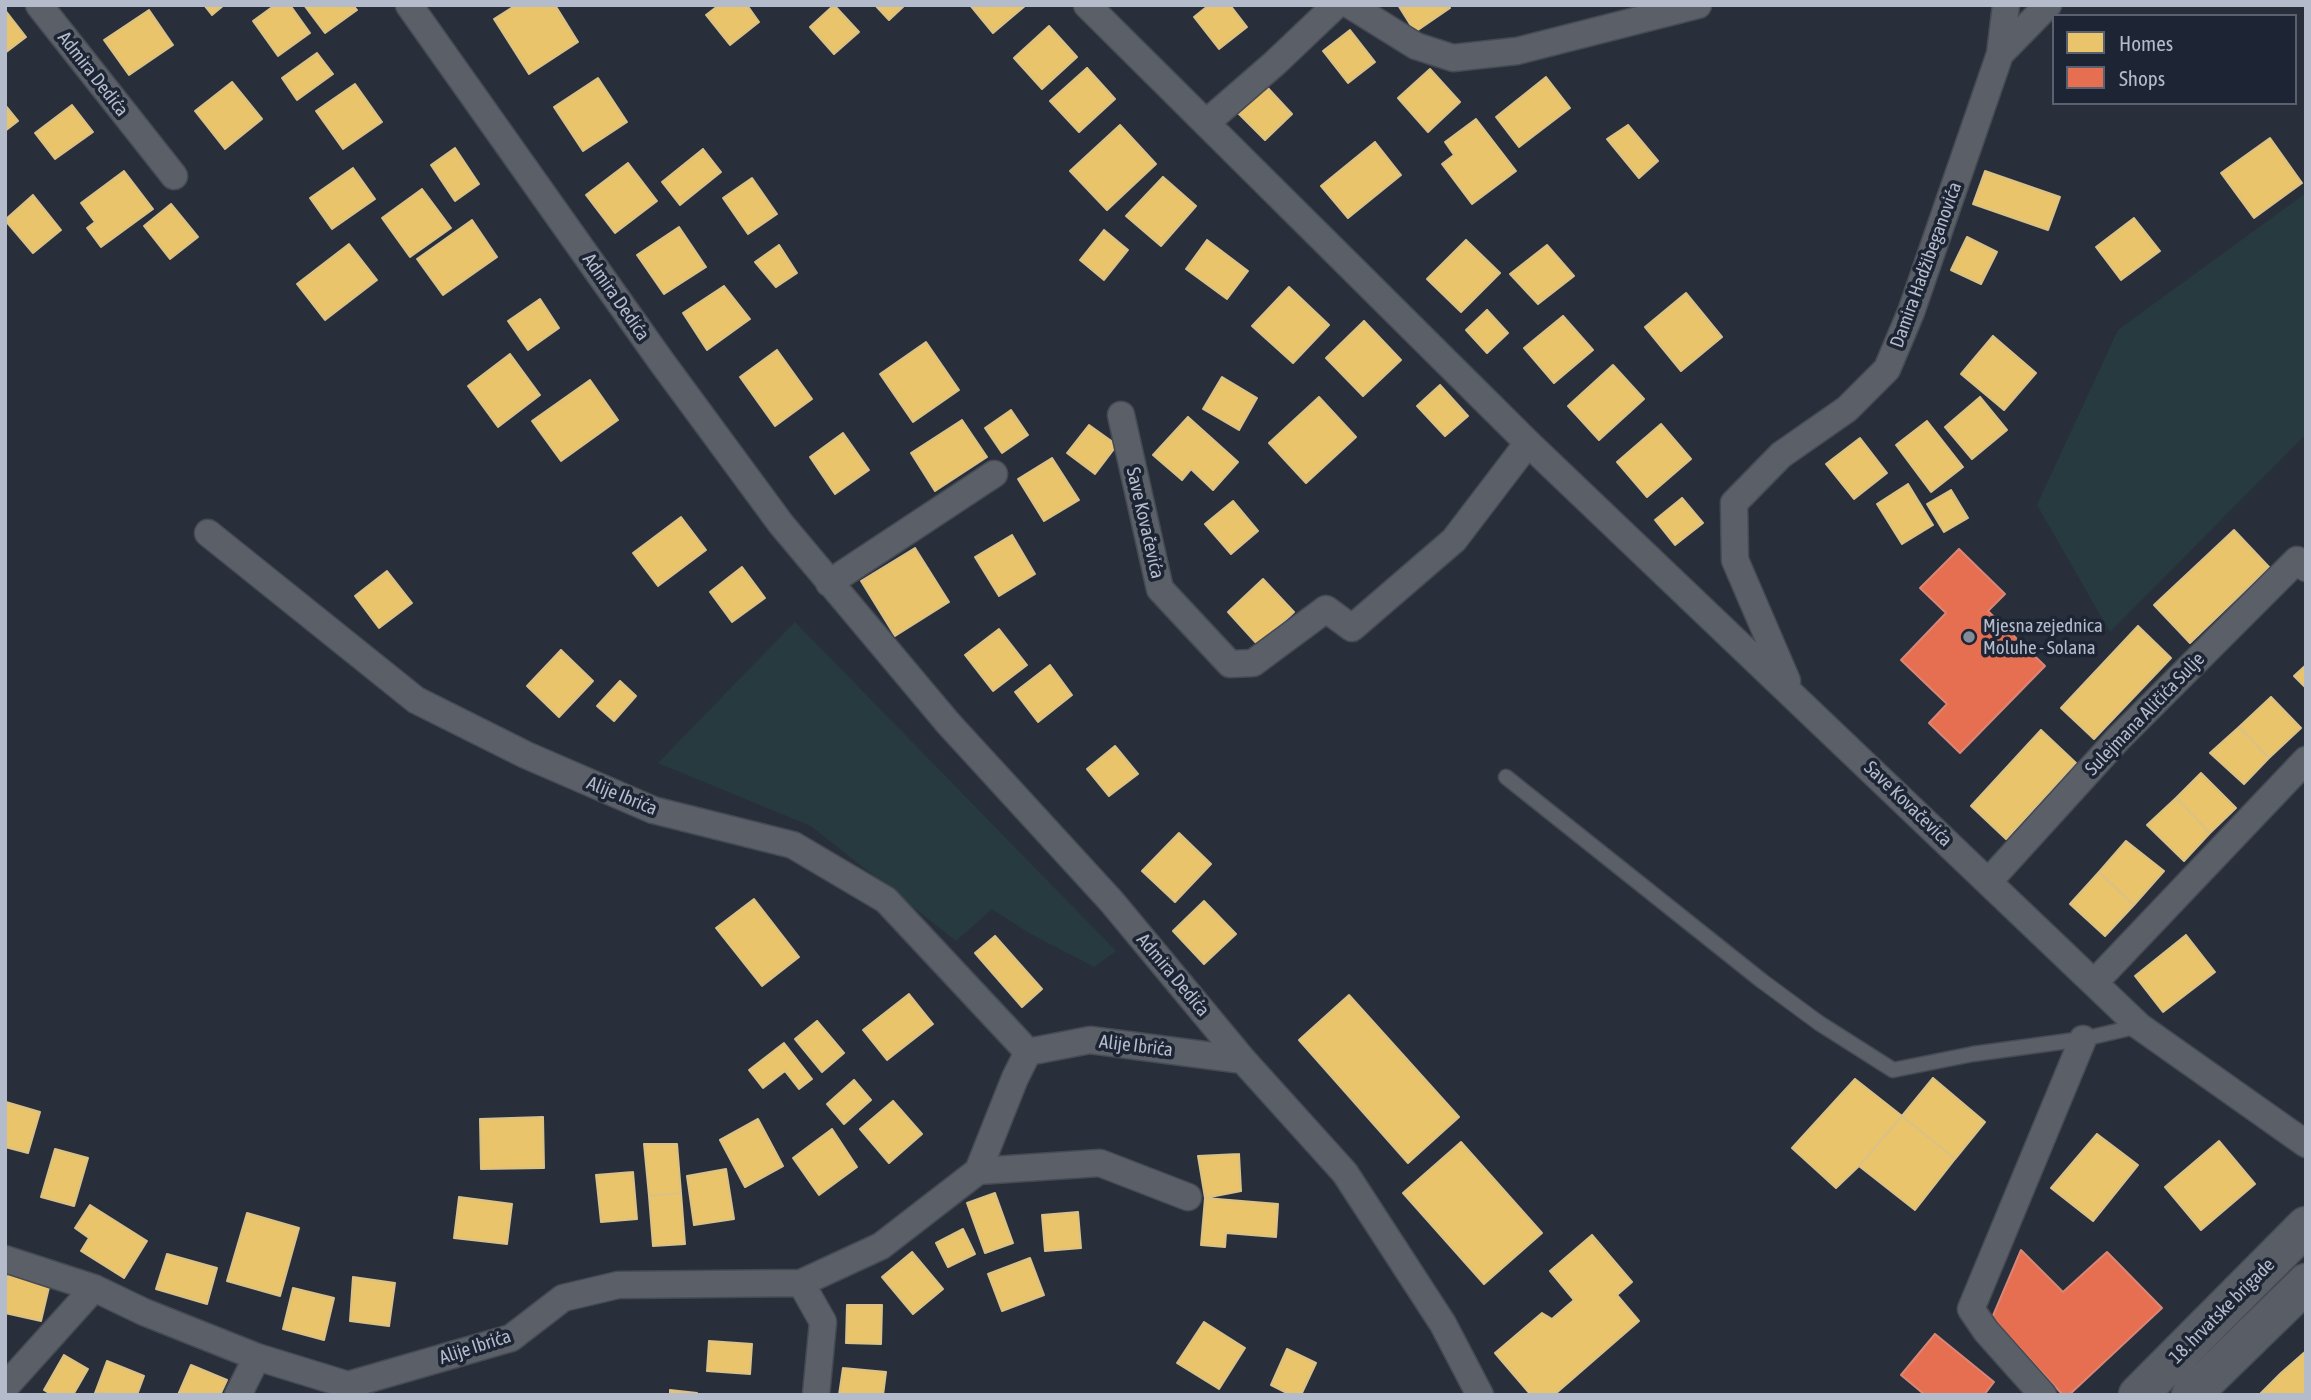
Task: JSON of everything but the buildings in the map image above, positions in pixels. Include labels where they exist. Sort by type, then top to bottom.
[{"type":"main road","name":"18. hrvatske brigade","points":[[2138,1395],[2306,1226]]},
{"type":"main road","name":"18. hrvatske brigade","points":[[2194,1394],[2306,1283]]},
{"type":"street","name":"Admira Dedića","points":[[39,5],[174,176]]},
{"type":"street","name":"Admira Dedića","points":[[409,5],[669,372],[781,524],[948,723],[1112,902],[1243,1060],[1345,1173],[1443,1324],[1480,1395]]},
{"type":"street","name":"Save Kovačevića","points":[[1087,5],[1106,27],[1528,443],[2139,1026],[2306,1144]]},
{"type":"street","points":[[1206,123],[1336,5]]},
{"type":"street","points":[[1350,5],[1416,46],[1452,58],[1517,51],[1698,5]]},
{"type":"street","name":"Damira Hadžibeganovića","points":[[1792,693],[1735,560],[1734,503],[1781,454],[1847,409],[1887,369],[1911,312],[2000,54],[2006,5]]},
{"type":"street","name":"Damira Hadžibeganovića","points":[[2000,54],[2048,5]]},
{"type":"street","name":"Save Kovačevića","points":[[1121,415],[1160,589],[1230,664],[1253,663],[1326,609],[1352,628],[1454,540],[1528,443]]},
{"type":"street","points":[[829,583],[994,474]]},
{"type":"street","name":"Alije Ibrića","points":[[208,533],[416,700],[526,755],[653,810],[793,845],[886,900],[1028,1052],[1090,1040],[1243,1060]]},
{"type":"street","name":"Sulejmana Aličića Sulje","points":[[1989,881],[2118,739],[2297,560],[2306,568]]},
{"type":"street","points":[[2095,982],[2306,760]]},
{"type":"street","points":[[2043,1395],[1986,1331],[1971,1310],[2083,1039]]},
{"type":"street","points":[[1028,1052],[978,1171],[1100,1163],[1188,1197]]},
{"type":"street","name":"Alije Ibrića","points":[[5,1259],[94,1288],[144,1312],[350,1390],[511,1338],[563,1298],[618,1285],[802,1283],[881,1246],[978,1171]]},
{"type":"street","points":[[802,1283],[823,1322],[816,1395]]},
{"type":"street","points":[[5,1388],[94,1288]]},
{"type":"street","points":[[238,1395],[257,1357]]},
{"type":"lane","points":[[1506,777],[1762,981],[1819,1023],[1893,1070],[1973,1054],[2083,1039],[2139,1026]]},
{"type":"shaded area","points":[[2306,193],[2306,434],[2110,632],[2037,505],[2118,330]]},
{"type":"shaded area","points":[[795,622],[1116,951],[1094,967],[1029,933],[992,909],[956,941],[811,826],[658,763]]},
{"type":"place","name":"Mjesna zejednica Moluhe - Solana","points":[[1969,637]]}]
